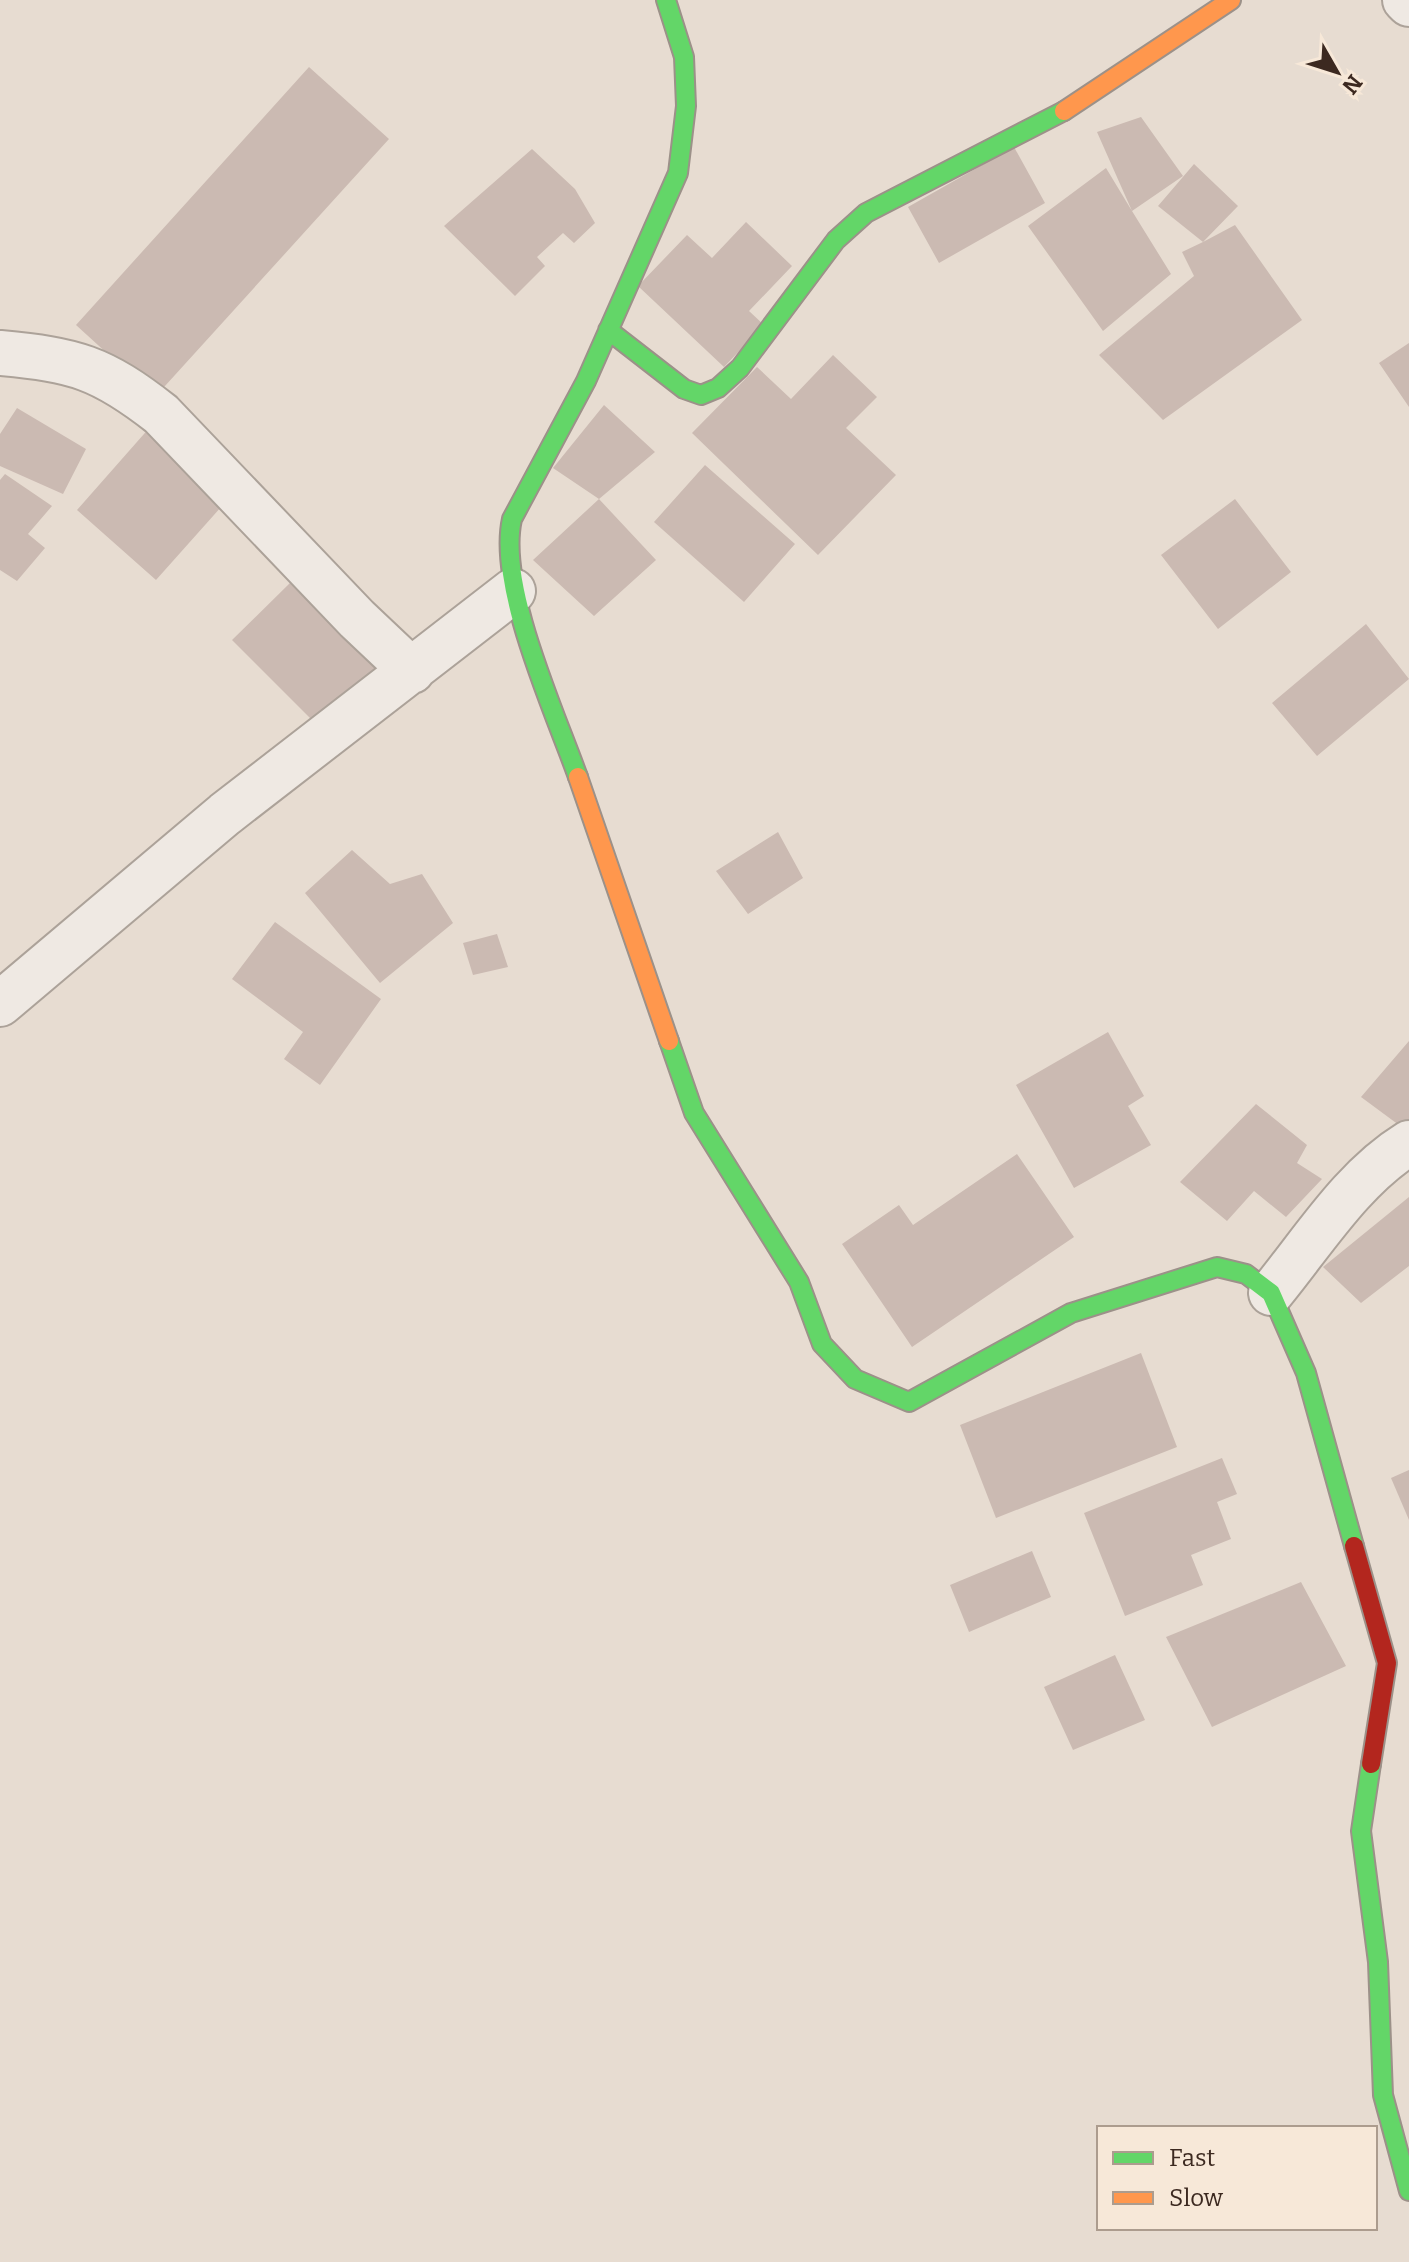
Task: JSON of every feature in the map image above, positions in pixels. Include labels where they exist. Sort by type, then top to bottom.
[{"type":"street","points":[[666,0],[684,57],[686,106],[678,173],[586,381],[512,519],[506,542],[507,570],[513,591],[694,1113],[799,1282],[822,1344],[855,1379],[909,1402],[1071,1313],[1217,1267],[1246,1274],[1271,1293],[1306,1373],[1387,1663],[1361,1831],[1378,1962],[1383,2095],[1409,2191]]},
{"type":"street","points":[[608,330],[684,389],[701,395],[718,388],[740,368],[836,240],[866,213],[1073,107],[1231,0]]},
{"type":"street","points":[[0,353],[51,358],[94,369],[126,387],[161,414],[357,619],[412,671]]},
{"type":"street","points":[[0,1004],[225,814],[513,591]]},
{"type":"street","points":[[1271,1293],[1362,1182],[1388,1156],[1409,1143]]},
{"type":"building","points":[[309,67],[389,139],[155,397],[76,325]]},
{"type":"building","points":[[1141,117],[1183,176],[1132,211],[1097,132]]},
{"type":"building","points":[[1014,147],[1045,203],[939,263],[908,207]]},
{"type":"building","points":[[532,149],[575,189],[595,223],[574,243],[563,233],[537,257],[545,266],[515,296],[444,226]]},
{"type":"building","points":[[1194,164],[1238,206],[1203,242],[1158,206]]},
{"type":"building","points":[[1106,168],[1171,274],[1103,331],[1028,226]]},
{"type":"building","points":[[746,222],[792,266],[749,311],[764,325],[724,367],[638,286],[687,235],[712,258]]},
{"type":"building","points":[[1235,225],[1302,320],[1163,420],[1099,355],[1194,276],[1182,252]]},
{"type":"building","points":[[1409,343],[1409,407],[1379,363]]},
{"type":"building","points":[[833,355],[877,397],[846,428],[896,475],[818,555],[692,433],[757,367],[791,399]]},
{"type":"building","points":[[604,405],[655,452],[599,499],[553,468]]},
{"type":"building","points":[[17,408],[86,449],[63,494],[0,466],[0,434]]},
{"type":"building","points":[[151,426],[230,497],[156,580],[77,510]]},
{"type":"building","points":[[705,465],[795,544],[744,602],[654,522]]},
{"type":"building","points":[[5,474],[52,506],[28,534],[45,548],[17,581],[0,570],[0,480]]},
{"type":"building","points":[[599,499],[656,560],[594,616],[533,560]]},
{"type":"building","points":[[1235,499],[1291,572],[1218,629],[1161,555]]},
{"type":"building","points":[[290,583],[375,668],[317,725],[232,640]]},
{"type":"building","points":[[1366,624],[1409,679],[1317,756],[1272,703]]},
{"type":"building","points":[[778,832],[803,878],[748,914],[716,871]]},
{"type":"building","points":[[352,850],[390,884],[422,874],[453,923],[380,983],[305,893]]},
{"type":"building","points":[[275,922],[381,999],[320,1085],[284,1059],[303,1032],[232,979]]},
{"type":"building","points":[[497,934],[508,967],[473,975],[463,943]]},
{"type":"building","points":[[1108,1032],[1144,1096],[1128,1106],[1151,1145],[1074,1188],[1016,1085]]},
{"type":"building","points":[[1409,1041],[1409,1129],[1407,1131],[1361,1097]]},
{"type":"building","points":[[1256,1104],[1307,1145],[1297,1163],[1322,1179],[1286,1217],[1254,1191],[1227,1221],[1180,1182]]},
{"type":"building","points":[[1017,1154],[1074,1237],[912,1347],[842,1244],[899,1205],[913,1225]]},
{"type":"building","points":[[1409,1197],[1409,1266],[1361,1303],[1323,1267]]},
{"type":"building","points":[[1141,1353],[1177,1447],[996,1518],[960,1425]]},
{"type":"building","points":[[1222,1458],[1237,1494],[1217,1502],[1231,1539],[1191,1555],[1203,1585],[1125,1616],[1084,1513]]},
{"type":"building","points":[[1409,1470],[1409,1520],[1391,1478]]},
{"type":"building","points":[[1032,1551],[1051,1597],[969,1632],[950,1585]]},
{"type":"building","points":[[1301,1582],[1346,1666],[1212,1727],[1166,1637]]},
{"type":"building","points":[[1115,1655],[1145,1720],[1073,1750],[1044,1687]]},
{"type":"traffic: fast","points":[[578,777],[530,648],[520,612],[510,547],[512,519],[586,381],[678,173],[686,106],[684,57],[666,0]]},
{"type":"traffic: fast","points":[[608,330],[684,389],[701,395],[718,388],[740,368],[836,240],[866,213],[1064,111]]},
{"type":"traffic: fast","points":[[669,1041],[694,1113],[799,1282],[822,1344],[855,1379],[909,1402],[1071,1313],[1217,1267],[1246,1274],[1271,1293],[1306,1373],[1354,1546]]},
{"type":"traffic: fast","points":[[1371,1764],[1361,1831],[1378,1962],[1383,2095],[1409,2191]]},
{"type":"traffic: slow","points":[[1064,111],[1231,0]]},
{"type":"traffic: slow","points":[[578,777],[669,1041]]},
{"type":"traffic: jam","points":[[1354,1546],[1387,1663],[1371,1764]]}]
